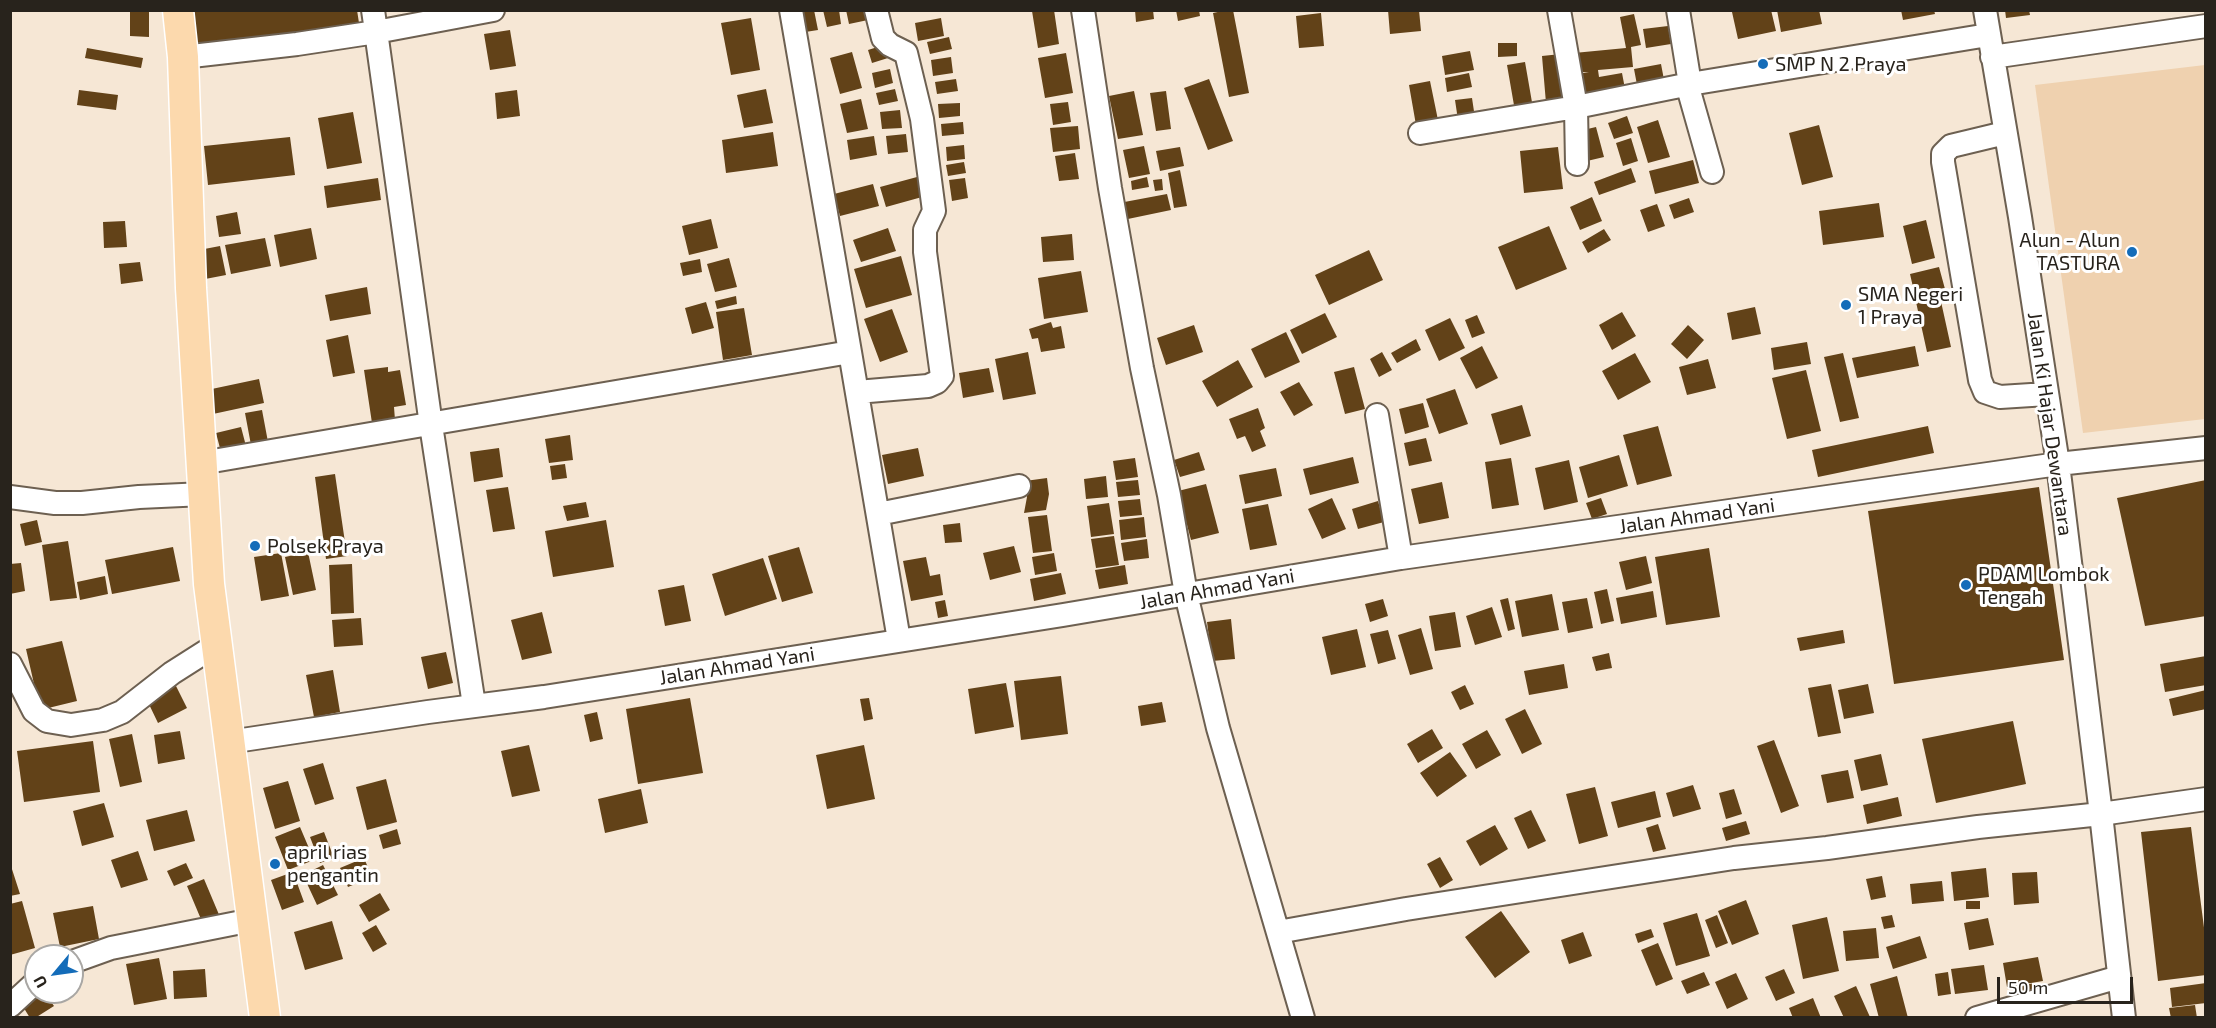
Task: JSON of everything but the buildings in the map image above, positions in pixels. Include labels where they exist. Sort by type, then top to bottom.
[{"type":"main road","points":[[178,10],[183,57],[191,288],[209,584],[265,1017]]},
{"type":"street","points":[[183,57],[286,46],[375,21],[493,10]]},
{"type":"street","points":[[791,10],[899,640]]},
{"type":"street","points":[[857,392],[928,386],[937,382],[942,376],[925,252],[925,230],[934,212],[922,119],[906,53],[890,45],[883,38],[876,10]]},
{"type":"street","points":[[1083,10],[1110,188],[1186,594],[1218,728],[1303,1017]]},
{"type":"street","points":[[1559,10],[1576,107],[1577,164]]},
{"type":"street","points":[[1678,10],[1688,84],[1712,172]]},
{"type":"street","name":"Jalan Ki Hajar Dewantara","points":[[1985,10],[2058,464],[2124,1017]]},
{"type":"street","points":[[375,21],[431,425],[474,705]]},
{"type":"street","points":[[1992,57],[2205,26]]},
{"type":"street","points":[[1420,133],[1576,107],[1688,84],[1988,35]]},
{"type":"street","points":[[2005,133],[1951,146],[1942,154],[1943,162],[1980,380],[1985,392],[2000,397],[2047,394]]},
{"type":"street","points":[[201,463],[850,352]]},
{"type":"street","points":[[1377,415],[1401,558]]},
{"type":"street","name":"Jalan Ahmad Yani","points":[[230,742],[474,705],[544,697],[1063,615],[1401,558],[1914,490],[2058,464],[2205,448]]},
{"type":"street","points":[[878,514],[1019,486]]},
{"type":"street","points":[[10,497],[55,503],[82,503],[204,494]]},
{"type":"street","points":[[10,664],[34,711],[47,721],[71,725],[102,720],[122,712],[172,673],[216,645]]},
{"type":"street","points":[[1278,932],[1406,909],[1734,858],[2101,814],[2205,799]]},
{"type":"street","points":[[84,958],[111,948],[252,920]]},
{"type":"street","points":[[1977,1017],[2119,977]]},
{"type":"street","points":[[10,1006],[24,993]]},
{"type":"shaded area","name":"Alun - Alun TASTURA","points":[[2205,65],[2205,419],[2083,433],[2035,85]]},
{"type":"place","name":"SMP N 2 Praya","points":[[1763,64]]},
{"type":"place","name":"Alun - Alun TASTURA","points":[[2132,252]]},
{"type":"place","name":"SMA Negeri 1 Praya","points":[[1846,305]]},
{"type":"place","name":"Polsek Praya","points":[[255,546]]},
{"type":"place","name":"PDAM Lombok Tengah","points":[[1966,585]]},
{"type":"place","name":"april rias pengantin","points":[[275,864]]}]
